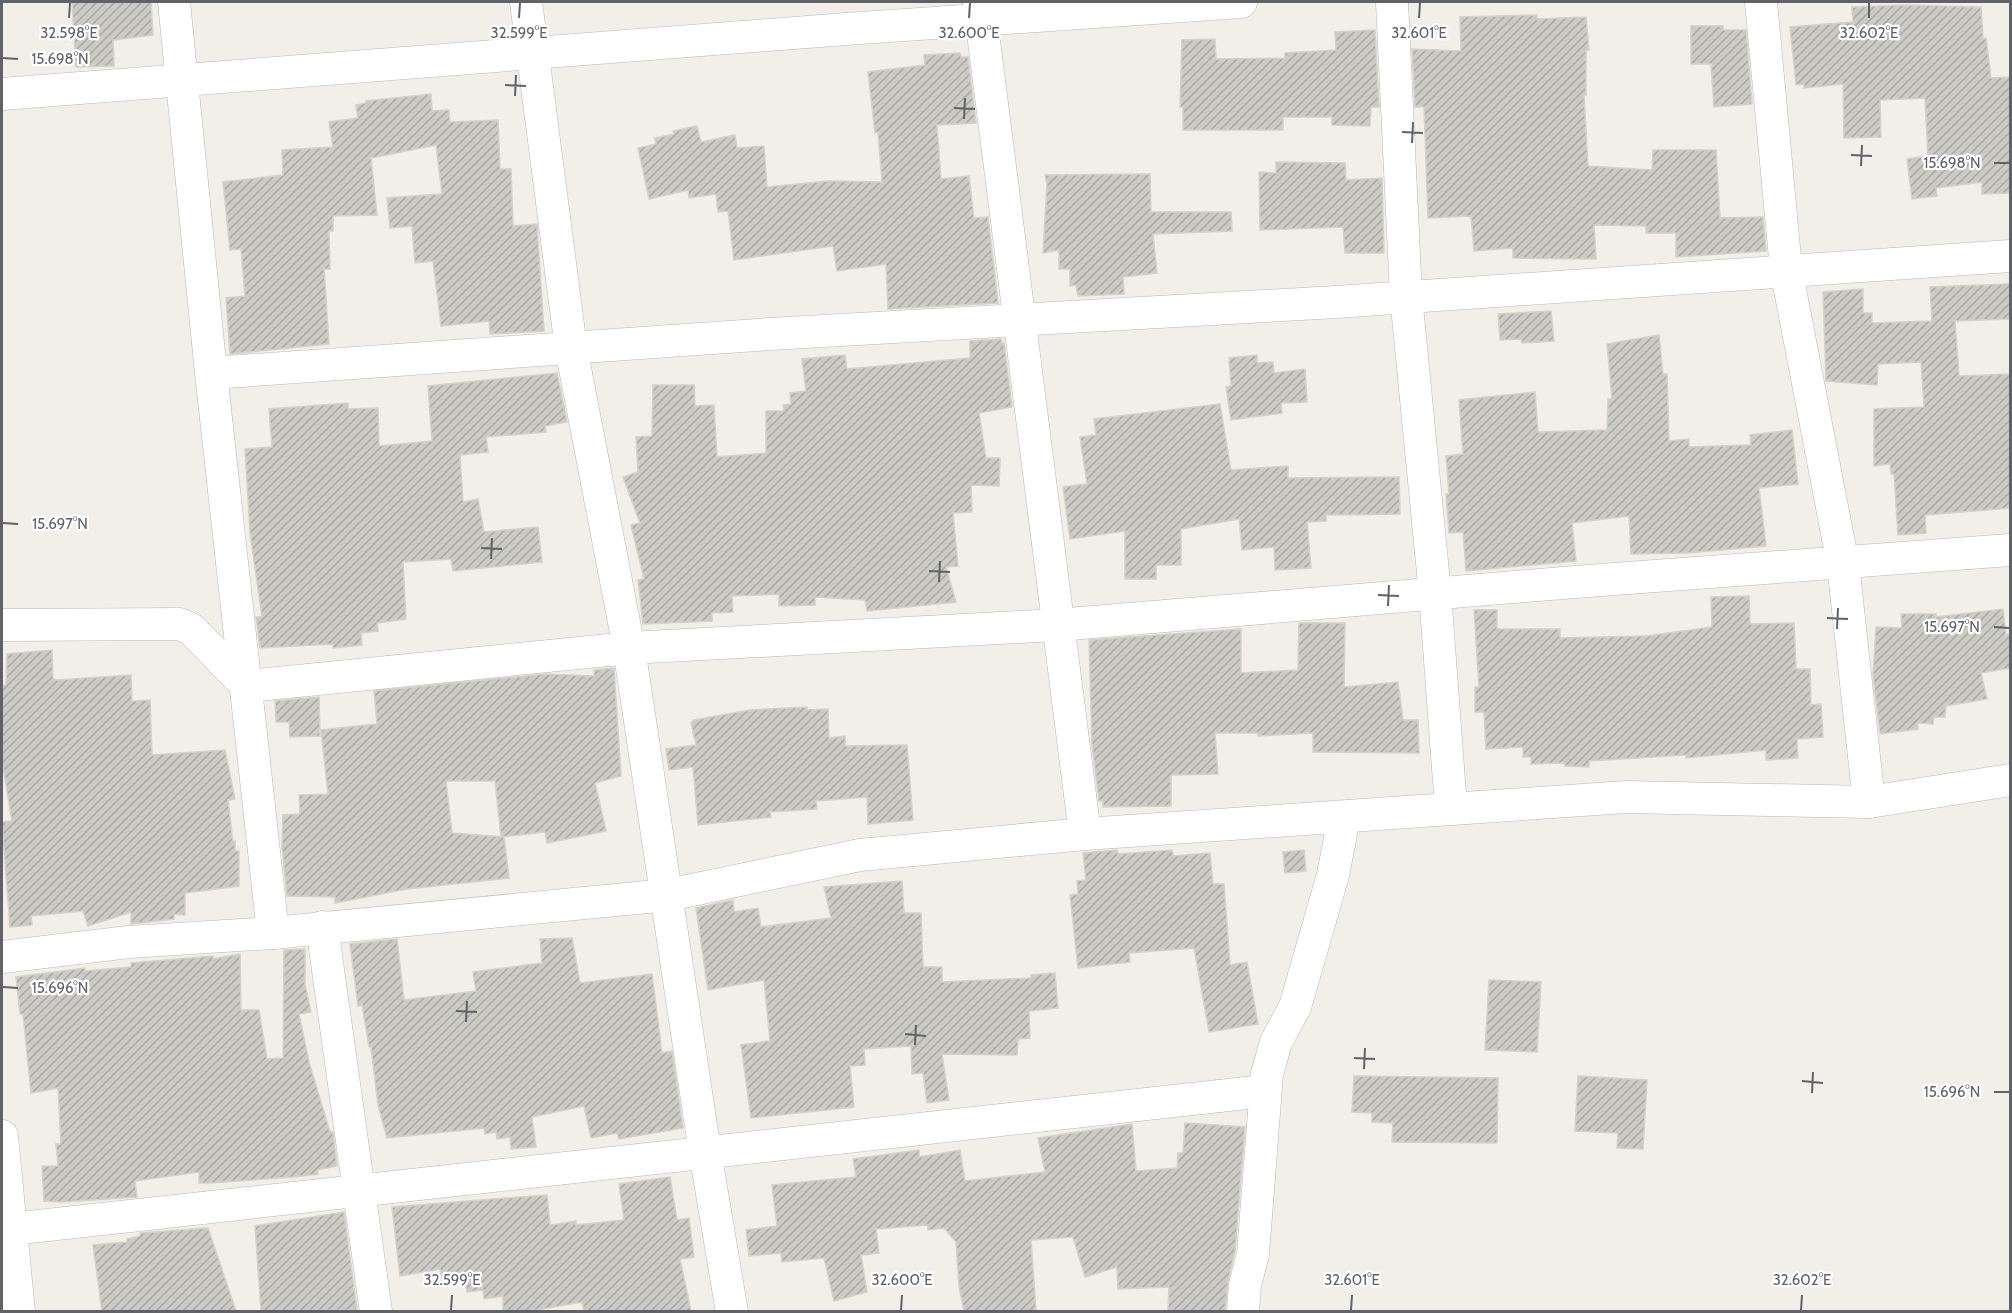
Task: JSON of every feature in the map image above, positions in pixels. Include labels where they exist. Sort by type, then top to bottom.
[{"type":"street","points":[[174,2],[211,373],[273,933]]},
{"type":"street","points":[[526,2],[571,348],[629,648],[705,1152],[732,1311]]},
{"type":"street","points":[[2,94],[533,54],[845,15],[1241,2]]},
{"type":"street","points":[[1392,2],[1406,296],[1436,593],[1451,808]]},
{"type":"street","points":[[1761,2],[1786,269],[1843,564],[1869,802]]},
{"type":"street","points":[[980,10],[1085,834]]},
{"type":"street","points":[[211,373],[2010,256]]},
{"type":"street","points":[[247,686],[629,648],[1057,625],[1436,593],[2010,550]]},
{"type":"street","points":[[2,626],[179,624],[191,629],[247,686]]},
{"type":"street","points":[[2,957],[129,942],[273,933],[668,895],[860,855],[1085,834],[1626,797],[1869,802],[2010,780]]},
{"type":"street","points":[[1243,1311],[1245,1286],[1253,1254],[1267,1074],[1276,1042],[1299,996],[1332,875],[1344,818]]},
{"type":"street","points":[[322,927],[357,1189],[376,1311]]},
{"type":"street","points":[[6,1230],[357,1189],[1265,1091]]},
{"type":"street","points":[[2,1136],[6,1230],[19,1311]]},
{"type":"building","points":[[72,2],[151,2],[153,35],[113,40],[114,66],[76,67]]},
{"type":"building","points":[[1902,5],[1981,7],[1983,39],[1986,38],[1991,78],[2010,77],[2010,193],[1982,194],[1982,182],[1936,188],[1937,196],[1912,199],[1907,159],[1928,156],[1925,98],[1880,100],[1881,137],[1844,138],[1843,84],[1804,88],[1804,84],[1796,85],[1790,27],[1853,22],[1852,7]]},
{"type":"building","points":[[1537,15],[1537,19],[1586,17],[1589,50],[1586,50],[1586,95],[1584,95],[1588,166],[1652,170],[1653,150],[1716,150],[1720,218],[1763,217],[1766,251],[1676,257],[1676,233],[1646,233],[1646,226],[1594,225],[1596,259],[1513,258],[1513,248],[1474,251],[1471,216],[1428,218],[1424,107],[1415,107],[1412,49],[1461,51],[1460,17]]},
{"type":"building","points":[[1691,26],[1723,26],[1723,30],[1746,30],[1752,104],[1714,107],[1711,64],[1691,64]]},
{"type":"building","points":[[1375,30],[1379,107],[1371,107],[1370,126],[1332,125],[1332,117],[1283,117],[1283,130],[1183,130],[1183,107],[1180,107],[1182,40],[1215,39],[1216,59],[1285,58],[1285,53],[1336,50],[1335,32]]},
{"type":"building","points":[[960,53],[961,57],[968,57],[976,123],[937,125],[941,179],[969,176],[974,218],[988,217],[998,303],[888,309],[886,264],[837,271],[833,246],[734,260],[728,211],[718,212],[716,194],[689,198],[688,190],[649,199],[638,148],[656,144],[655,138],[674,134],[673,131],[697,126],[701,142],[735,135],[737,148],[764,146],[767,187],[828,181],[882,182],[878,132],[875,133],[868,72],[925,65],[924,55]]},
{"type":"building","points":[[431,94],[432,111],[449,110],[450,122],[498,120],[500,169],[511,169],[513,226],[537,224],[544,331],[490,334],[489,321],[441,326],[433,261],[415,263],[412,226],[390,228],[387,198],[442,194],[436,145],[371,158],[377,215],[333,216],[333,231],[329,231],[330,269],[324,269],[329,344],[230,354],[226,298],[245,296],[241,249],[230,250],[223,182],[283,175],[282,150],[333,147],[329,122],[358,118],[356,105],[366,103],[366,101]]},
{"type":"building","points":[[1276,162],[1345,163],[1346,180],[1382,178],[1384,253],[1345,253],[1343,227],[1260,230],[1259,172],[1276,173]]},
{"type":"building","points":[[1150,174],[1151,212],[1231,212],[1232,231],[1153,234],[1157,273],[1123,277],[1124,294],[1078,296],[1076,285],[1070,286],[1070,269],[1059,269],[1059,250],[1043,253],[1047,184],[1045,175]]},
{"type":"building","points":[[2010,284],[2010,319],[1955,321],[1959,376],[2010,374],[2010,508],[1925,515],[1926,533],[1898,535],[1894,474],[1891,474],[1890,464],[1874,466],[1874,409],[1924,407],[1921,362],[1878,364],[1877,385],[1826,381],[1823,292],[1863,289],[1863,313],[1872,313],[1872,323],[1932,321],[1930,287]]},
{"type":"building","points":[[1551,311],[1554,341],[1522,343],[1521,339],[1500,340],[1498,314]]},
{"type":"building","points":[[1659,335],[1663,374],[1667,374],[1669,441],[1689,439],[1689,447],[1751,445],[1750,435],[1792,430],[1798,484],[1759,488],[1766,546],[1687,553],[1631,554],[1629,516],[1572,523],[1576,561],[1466,571],[1463,532],[1449,533],[1446,494],[1449,494],[1446,456],[1463,454],[1459,400],[1535,392],[1538,432],[1607,430],[1608,399],[1612,399],[1607,344]]},
{"type":"building","points":[[1001,339],[1004,343],[1012,407],[979,413],[986,458],[1000,458],[999,486],[971,485],[972,512],[953,513],[958,566],[946,567],[956,602],[867,611],[865,600],[815,597],[815,605],[779,606],[779,594],[732,596],[733,612],[712,613],[712,621],[643,624],[638,580],[644,579],[631,525],[640,523],[623,477],[638,472],[636,437],[652,436],[653,385],[694,385],[695,406],[714,405],[717,457],[766,453],[766,411],[784,411],[783,405],[791,404],[790,393],[806,391],[802,359],[845,355],[847,369],[970,358],[970,341]]},
{"type":"building","points":[[1257,355],[1257,363],[1273,362],[1274,373],[1305,369],[1307,402],[1281,403],[1282,413],[1231,420],[1226,387],[1231,386],[1229,358]]},
{"type":"building","points":[[557,373],[567,422],[545,426],[546,432],[486,437],[488,452],[460,455],[463,502],[478,499],[484,532],[538,527],[542,562],[453,571],[451,559],[403,562],[406,619],[377,623],[378,631],[361,633],[362,645],[333,648],[333,644],[260,648],[256,617],[262,617],[250,533],[245,449],[272,447],[269,409],[348,403],[348,409],[378,408],[379,446],[432,441],[428,386]]},
{"type":"building","points":[[1220,404],[1231,470],[1288,466],[1288,478],[1399,477],[1400,514],[1326,515],[1326,521],[1307,522],[1311,568],[1275,570],[1274,547],[1242,550],[1239,519],[1181,529],[1181,565],[1156,565],[1156,579],[1125,579],[1125,531],[1070,539],[1063,487],[1087,484],[1080,437],[1096,435],[1094,419]]},
{"type":"building","points":[[1749,596],[1750,624],[1794,623],[1796,669],[1810,669],[1811,705],[1821,704],[1823,737],[1797,739],[1798,758],[1766,760],[1766,750],[1686,758],[1686,755],[1589,761],[1589,767],[1565,766],[1565,763],[1531,764],[1531,757],[1523,757],[1523,747],[1486,749],[1484,712],[1475,712],[1475,687],[1479,687],[1474,610],[1497,610],[1497,629],[1560,629],[1560,638],[1646,636],[1712,627],[1711,597]]},
{"type":"building","points":[[2003,609],[2006,635],[2010,634],[2010,668],[1981,673],[1987,699],[1946,706],[1945,717],[1934,717],[1933,724],[1917,723],[1918,729],[1880,734],[1873,676],[1876,627],[1902,628],[1901,614],[1936,614],[1936,617]]},
{"type":"building","points":[[1299,623],[1345,623],[1344,687],[1398,682],[1403,720],[1418,720],[1419,753],[1313,752],[1313,733],[1258,736],[1258,733],[1215,733],[1218,774],[1171,775],[1171,806],[1103,807],[1103,801],[1099,801],[1092,745],[1089,640],[1241,629],[1241,673],[1298,670]]},
{"type":"building","points":[[52,650],[53,678],[56,680],[131,675],[132,701],[150,700],[152,755],[225,750],[235,799],[228,800],[233,842],[235,841],[235,851],[239,851],[239,886],[185,893],[185,915],[174,914],[174,919],[131,924],[131,912],[88,926],[83,911],[31,916],[32,925],[10,927],[2,822],[12,821],[2,761],[2,686],[6,685],[7,654]]},
{"type":"building","points":[[614,668],[621,776],[595,783],[606,831],[547,843],[545,832],[502,837],[504,837],[509,878],[407,889],[335,903],[335,897],[287,896],[282,847],[283,815],[300,814],[299,795],[328,794],[321,730],[377,724],[374,691],[545,674],[594,676],[594,670]],"holes":[[[446,781],[495,781],[501,837],[452,833]]]},
{"type":"building","points":[[319,697],[320,736],[290,737],[289,722],[276,722],[275,701]]},
{"type":"building","points":[[807,707],[807,710],[828,709],[829,738],[845,736],[845,746],[907,745],[913,820],[868,824],[867,797],[816,801],[817,809],[770,812],[771,817],[698,825],[693,767],[669,770],[666,749],[696,745],[691,723],[694,720],[750,710]]},
{"type":"building","points":[[1117,850],[1118,854],[1172,850],[1173,856],[1210,853],[1213,884],[1224,884],[1230,965],[1247,962],[1258,1024],[1209,1032],[1194,948],[1129,953],[1130,962],[1078,968],[1070,895],[1078,894],[1077,881],[1086,880],[1083,853]]},
{"type":"building","points":[[1304,850],[1306,871],[1285,873],[1283,852]]},
{"type":"building","points":[[902,881],[904,913],[921,913],[923,967],[942,967],[942,982],[1031,978],[1031,975],[1055,973],[1058,1008],[1029,1011],[1030,1038],[1018,1039],[1017,1055],[942,1054],[949,1100],[927,1103],[923,1073],[912,1074],[911,1046],[864,1049],[865,1065],[850,1066],[854,1107],[751,1118],[741,1045],[770,1041],[764,980],[708,990],[696,908],[733,900],[734,912],[758,908],[761,927],[831,918],[824,887]]},
{"type":"building","points":[[572,938],[580,983],[652,974],[662,1053],[672,1051],[683,1128],[619,1139],[617,1133],[591,1138],[584,1106],[532,1117],[536,1147],[511,1149],[510,1137],[497,1139],[496,1132],[485,1134],[484,1128],[387,1138],[378,1105],[371,1047],[369,1047],[362,1005],[358,1006],[350,944],[397,939],[404,1000],[476,991],[473,972],[542,963],[540,939]]},
{"type":"building","points":[[305,949],[305,985],[311,1012],[299,1014],[309,1062],[330,1132],[333,1132],[337,1166],[317,1170],[318,1174],[210,1183],[199,1183],[199,1172],[135,1181],[137,1197],[44,1201],[42,1166],[58,1166],[56,1144],[61,1144],[58,1088],[31,1093],[23,1014],[20,1014],[16,977],[85,968],[85,971],[131,967],[131,963],[213,956],[213,959],[240,954],[241,1010],[259,1010],[267,1059],[283,1058],[284,950]]},
{"type":"building","points":[[1489,980],[1541,982],[1537,1052],[1485,1050]]},
{"type":"building","points":[[1354,1076],[1498,1078],[1497,1143],[1392,1142],[1393,1123],[1372,1122],[1372,1113],[1352,1112]]},
{"type":"building","points":[[1578,1076],[1647,1080],[1643,1149],[1617,1148],[1618,1133],[1575,1131]]},
{"type":"building","points":[[1185,1123],[1245,1127],[1235,1251],[1228,1281],[1225,1311],[1168,1311],[1169,1287],[1118,1289],[1117,1267],[1085,1277],[1073,1237],[1031,1240],[1036,1311],[964,1311],[959,1286],[956,1242],[944,1228],[928,1230],[928,1225],[876,1229],[879,1253],[861,1255],[867,1292],[834,1301],[824,1258],[782,1262],[781,1253],[749,1256],[746,1230],[777,1226],[772,1185],[856,1177],[853,1159],[919,1150],[919,1157],[960,1150],[965,1181],[1045,1172],[1038,1138],[1132,1124],[1136,1171],[1177,1168],[1178,1153],[1183,1153]]},
{"type":"building","points":[[670,1177],[677,1220],[689,1218],[694,1257],[680,1259],[691,1311],[584,1311],[582,1302],[531,1311],[503,1311],[503,1296],[484,1299],[483,1290],[467,1292],[465,1279],[442,1283],[440,1269],[400,1276],[392,1207],[547,1195],[550,1225],[576,1221],[576,1225],[624,1220],[619,1184]]},
{"type":"building","points":[[344,1212],[357,1310],[261,1311],[255,1226]]},
{"type":"building","points":[[208,1228],[236,1311],[102,1311],[93,1245],[127,1242],[127,1239],[140,1236],[140,1233]]}]
